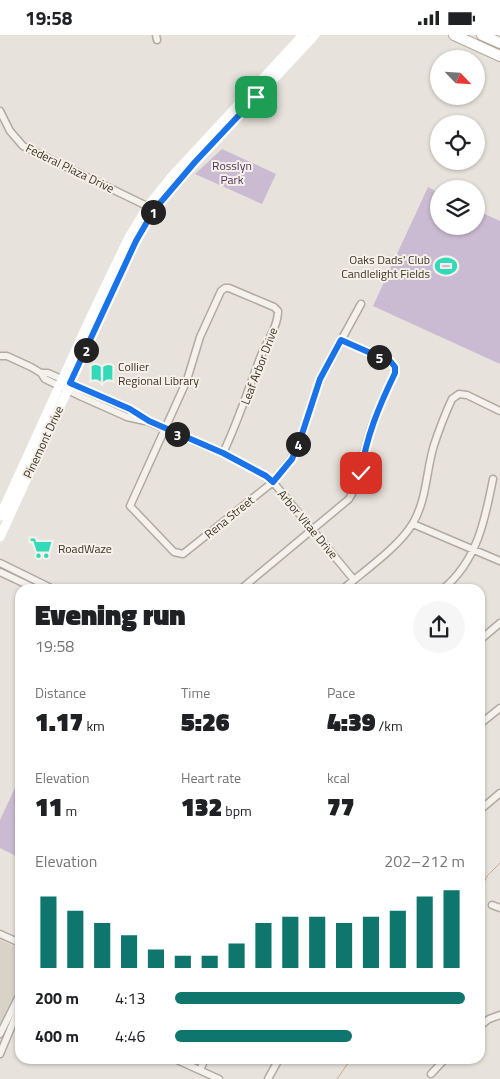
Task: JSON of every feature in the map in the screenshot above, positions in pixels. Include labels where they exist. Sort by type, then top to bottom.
[{"type":"main road","name":"Pinemont Drive","points":[[253,94],[303,35]]},
{"type":"main road","name":"Pinemont Drive","points":[[0,537],[25,471],[151,208],[172,176],[314,35]]},
{"type":"main road","points":[[454,35],[500,56]]},
{"type":"main road","points":[[488,36],[500,43]]},
{"type":"main road","name":"Pinemont Drive","points":[[1,510],[25,471]]},
{"type":"street","points":[[484,49],[488,36]]},
{"type":"street","name":"Federal Plaza Drive","points":[[0,111],[10,131],[23,146],[151,208]]},
{"type":"street","name":"Leaf Arbor Drive","points":[[148,524],[130,506],[187,380],[200,337],[221,291],[225,288],[230,288],[274,307],[278,311],[278,318],[260,357],[235,428],[223,453]]},
{"type":"street","name":"Rena Street","points":[[148,524],[174,552],[183,554],[273,482],[292,459],[320,379],[361,304]]},
{"type":"street","points":[[248,584],[349,499],[356,488],[364,450],[373,421],[395,373],[395,367],[391,362],[341,340]]},
{"type":"street","name":"Arbor Vitae Drive","points":[[0,356],[7,356],[31,367],[41,373],[45,379],[130,409],[149,421],[223,453],[266,476],[354,580]]},
{"type":"street","points":[[349,584],[399,540],[413,523],[422,501],[434,447],[452,399],[459,394],[467,395],[500,411]]},
{"type":"street","points":[[448,584],[463,569],[473,549],[484,523],[493,479]]},
{"type":"street","points":[[413,523],[500,561]]},
{"type":"street","points":[[0,563],[43,584]]},
{"type":"street","points":[[0,572],[25,584]]},
{"type":"street","points":[[27,584],[30,577]]},
{"type":"street","points":[[485,636],[500,623]]},
{"type":"street","points":[[485,721],[500,708]]},
{"type":"street","points":[[485,806],[500,793]]},
{"type":"street","points":[[492,905],[500,908]]},
{"type":"street","points":[[0,934],[15,941]]},
{"type":"street","points":[[0,1034],[15,1004]]},
{"type":"street","points":[[485,1022],[500,1015]]},
{"type":"street","points":[[0,1054],[15,1018]]},
{"type":"street","points":[[186,1064],[219,1079]]},
{"type":"street","points":[[200,1070],[203,1064]]},
{"type":"street","points":[[268,1079],[276,1064]]},
{"type":"street","points":[[431,1074],[440,1064]]},
{"type":"shaded area","points":[[0,940],[15,947],[15,994],[0,1024]]},
{"type":"green space","name":"Rosslyn Park","points":[[222,149],[276,174],[262,204],[195,174]]},
{"type":"green space","name":"Oaks Dads' Club Candlelight Fields","points":[[428,187],[430,188],[430,235],[485,235],[485,214],[500,221],[500,364],[373,306]]},
{"type":"green space","points":[[15,788],[15,856],[0,848],[0,820]]},
{"type":"waterway","points":[[485,880],[500,863]]},
{"type":"waterway","points":[[337,1079],[348,1064]]},
{"type":"place","name":"Oaks Dads' Club Candlelight Fields","points":[[446,266]]},
{"type":"place","name":"Collier Regional Library","points":[[102,373]]},
{"type":"place","name":"RoadWaze","points":[[41,548]]},
{"type":"route","points":[[256,97],[195,162],[154,210],[136,241],[70,383],[130,409],[149,421],[223,453],[266,476],[273,482],[292,459],[320,379],[341,340],[391,362],[395,367],[395,373],[373,421],[364,450],[361,473]]}]
